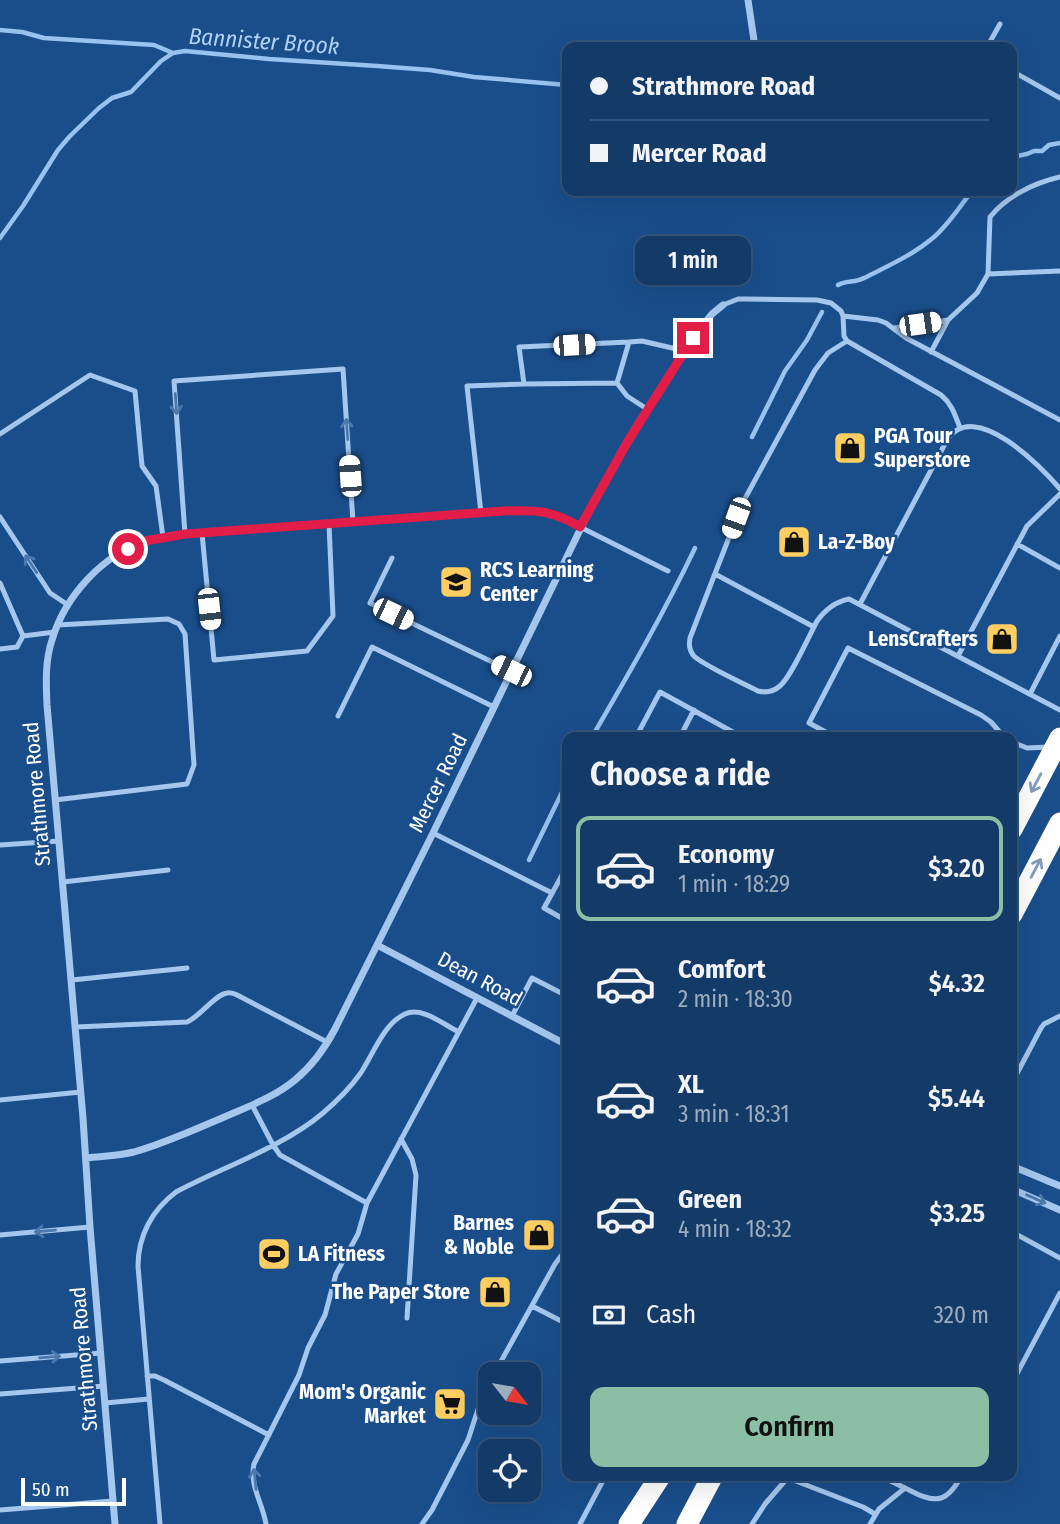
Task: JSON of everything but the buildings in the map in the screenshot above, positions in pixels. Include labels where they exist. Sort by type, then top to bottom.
[{"type":"highway","points":[[1017,820],[1058,742]]},
{"type":"highway","points":[[1017,905],[1060,823]]},
{"type":"highway","points":[[629,1524],[657,1481]]},
{"type":"highway","points":[[644,1524],[665,1481]]},
{"type":"highway","points":[[688,1522],[710,1481]]},
{"type":"street","points":[[748,0],[754,42]]},
{"type":"street","name":"Mercer Road","points":[[86,1158],[141,1150],[178,1136],[273,1095],[310,1067],[327,1042],[377,945],[580,527],[613,466],[702,326],[723,305]]},
{"type":"street","name":"Strathmore Road","points":[[115,1524],[46,682],[48,659],[56,629],[82,585],[112,559],[145,541],[163,537],[520,511],[552,513],[580,527]]},
{"type":"street","name":"Dean Road","points":[[377,945],[562,1042]]},
{"type":"street","points":[[1017,1168],[1060,1186]]},
{"type":"street","points":[[1017,1191],[1060,1210]]},
{"type":"lane","points":[[990,42],[1000,24]]},
{"type":"lane","points":[[1017,74],[1060,98]]},
{"type":"lane","points":[[1017,194],[1060,177]]},
{"type":"lane","points":[[931,352],[948,320],[977,293],[988,274],[990,217],[1015,196]]},
{"type":"lane","points":[[988,274],[1060,271]]},
{"type":"lane","points":[[723,305],[738,299],[824,300],[837,307],[843,316],[844,336],[847,341],[949,401],[960,428]]},
{"type":"lane","points":[[843,316],[878,320],[931,352],[1060,420]]},
{"type":"lane","points":[[894,328],[948,320]]},
{"type":"lane","points":[[524,384],[519,347],[642,341],[685,351]]},
{"type":"lane","points":[[847,341],[828,353],[816,370],[742,504],[690,638],[690,651],[699,660],[758,691],[772,691],[786,679],[814,626],[824,613],[838,602],[849,599],[1060,710]]},
{"type":"lane","points":[[617,383],[629,342]]},
{"type":"lane","points":[[185,534],[174,381],[343,369],[353,522]]},
{"type":"lane","points":[[0,434],[90,374],[135,391],[142,466],[156,486],[163,537]]},
{"type":"lane","points":[[481,513],[467,386],[617,383]]},
{"type":"lane","points":[[617,383],[627,396],[647,409]]},
{"type":"lane","points":[[860,604],[947,440],[955,430],[975,428],[1011,443],[1040,466],[1060,491],[1027,526],[958,656]]},
{"type":"lane","points":[[0,517],[50,593],[68,605]]},
{"type":"lane","points":[[202,533],[214,660],[307,651],[333,616],[329,524]]},
{"type":"lane","points":[[580,527],[668,571]]},
{"type":"lane","points":[[1017,544],[1060,568]]},
{"type":"lane","points":[[392,558],[370,603],[511,671]]},
{"type":"lane","points":[[715,574],[814,626]]},
{"type":"lane","points":[[0,583],[23,636]]},
{"type":"lane","points":[[0,649],[17,647],[23,636],[56,629],[169,619],[179,624],[185,634],[194,765],[187,784],[55,800]]},
{"type":"lane","points":[[1030,694],[1060,636]]},
{"type":"lane","points":[[338,716],[372,647],[494,707]]},
{"type":"lane","points":[[826,732],[809,723],[848,648],[981,715],[1000,732]]},
{"type":"lane","points":[[639,732],[660,692],[733,732]]},
{"type":"lane","points":[[683,732],[694,710]]},
{"type":"lane","points":[[1017,744],[1027,748],[1058,742]]},
{"type":"lane","points":[[433,833],[552,894]]},
{"type":"lane","points":[[0,845],[59,841]]},
{"type":"lane","points":[[63,882],[168,870]]},
{"type":"lane","points":[[562,879],[544,908],[562,917]]},
{"type":"lane","points":[[72,980],[187,968]]},
{"type":"lane","points":[[512,1016],[533,978],[562,993]]},
{"type":"lane","points":[[76,1027],[187,1022],[223,995],[230,993],[327,1042]]},
{"type":"lane","points":[[266,1524],[253,1480],[254,1464],[301,1372],[308,1348],[327,1310],[336,1274],[358,1234],[367,1203],[477,998]]},
{"type":"lane","points":[[160,1524],[138,1258],[150,1221],[164,1202],[176,1192],[273,1145],[317,1118],[359,1075],[390,1026],[401,1016],[419,1012],[459,1032]]},
{"type":"lane","points":[[1017,1074],[1044,1024],[1060,1017]]},
{"type":"lane","points":[[0,1100],[81,1092]]},
{"type":"lane","points":[[252,1104],[277,1152],[285,1159],[367,1203]]},
{"type":"lane","points":[[401,1139],[412,1159],[416,1175],[407,1318]]},
{"type":"lane","points":[[0,1235],[90,1227]]},
{"type":"lane","points":[[1017,1235],[1060,1258]]},
{"type":"lane","points":[[501,1362],[562,1255]]},
{"type":"lane","points":[[1017,1374],[1060,1293]]},
{"type":"lane","points":[[532,1306],[562,1321]]},
{"type":"lane","points":[[0,1361],[101,1353]]},
{"type":"lane","points":[[147,1376],[164,1380],[269,1435]]},
{"type":"lane","points":[[0,1394],[103,1386]]},
{"type":"lane","points":[[105,1403],[149,1399]]},
{"type":"lane","points":[[422,1524],[468,1440],[478,1409]]},
{"type":"lane","points":[[580,1524],[603,1481]]},
{"type":"lane","points":[[752,1524],[785,1481]]},
{"type":"lane","points":[[801,1481],[875,1514]]},
{"type":"lane","points":[[892,1481],[927,1499],[939,1499],[952,1491],[958,1481]]},
{"type":"lane","points":[[870,1524],[875,1514],[905,1488]]},
{"type":"lane","points":[[0,1510],[113,1501]]},
{"type":"waterway","points":[[0,30],[44,38],[154,45],[173,53]]},
{"type":"waterway","name":"Bannister Brook","points":[[0,238],[70,136],[112,98],[131,92],[161,61],[173,53],[185,51],[430,70],[474,77],[562,85]]},
{"type":"waterway","name":"Bannister Brook","points":[[1017,156],[1042,151],[1049,145],[1060,143]]},
{"type":"waterway","points":[[838,285],[861,280],[918,249],[945,226],[968,196]]},
{"type":"waterway","points":[[752,437],[785,371],[807,340],[822,312]]},
{"type":"waterway","points":[[595,732],[695,548]]},
{"type":"waterway","points":[[529,860],[562,792]]},
{"type":"place","name":"PGA Tour Superstore","points":[[850,448]]},
{"type":"place","name":"La-Z-Boy","points":[[794,542]]},
{"type":"place","name":"RCS Learning Center","points":[[456,582]]},
{"type":"place","name":"LensCrafters","points":[[1002,639]]},
{"type":"place","name":"Barnes & Noble","points":[[539,1235]]},
{"type":"place","name":"LA Fitness","points":[[274,1254]]},
{"type":"place","name":"The Paper Store","points":[[495,1292]]},
{"type":"place","name":"Mom's Organic Market","points":[[450,1404]]},
{"type":"route","points":[[128,549],[145,541],[185,534],[504,511],[552,513],[580,527],[647,409],[693,338]]}]
